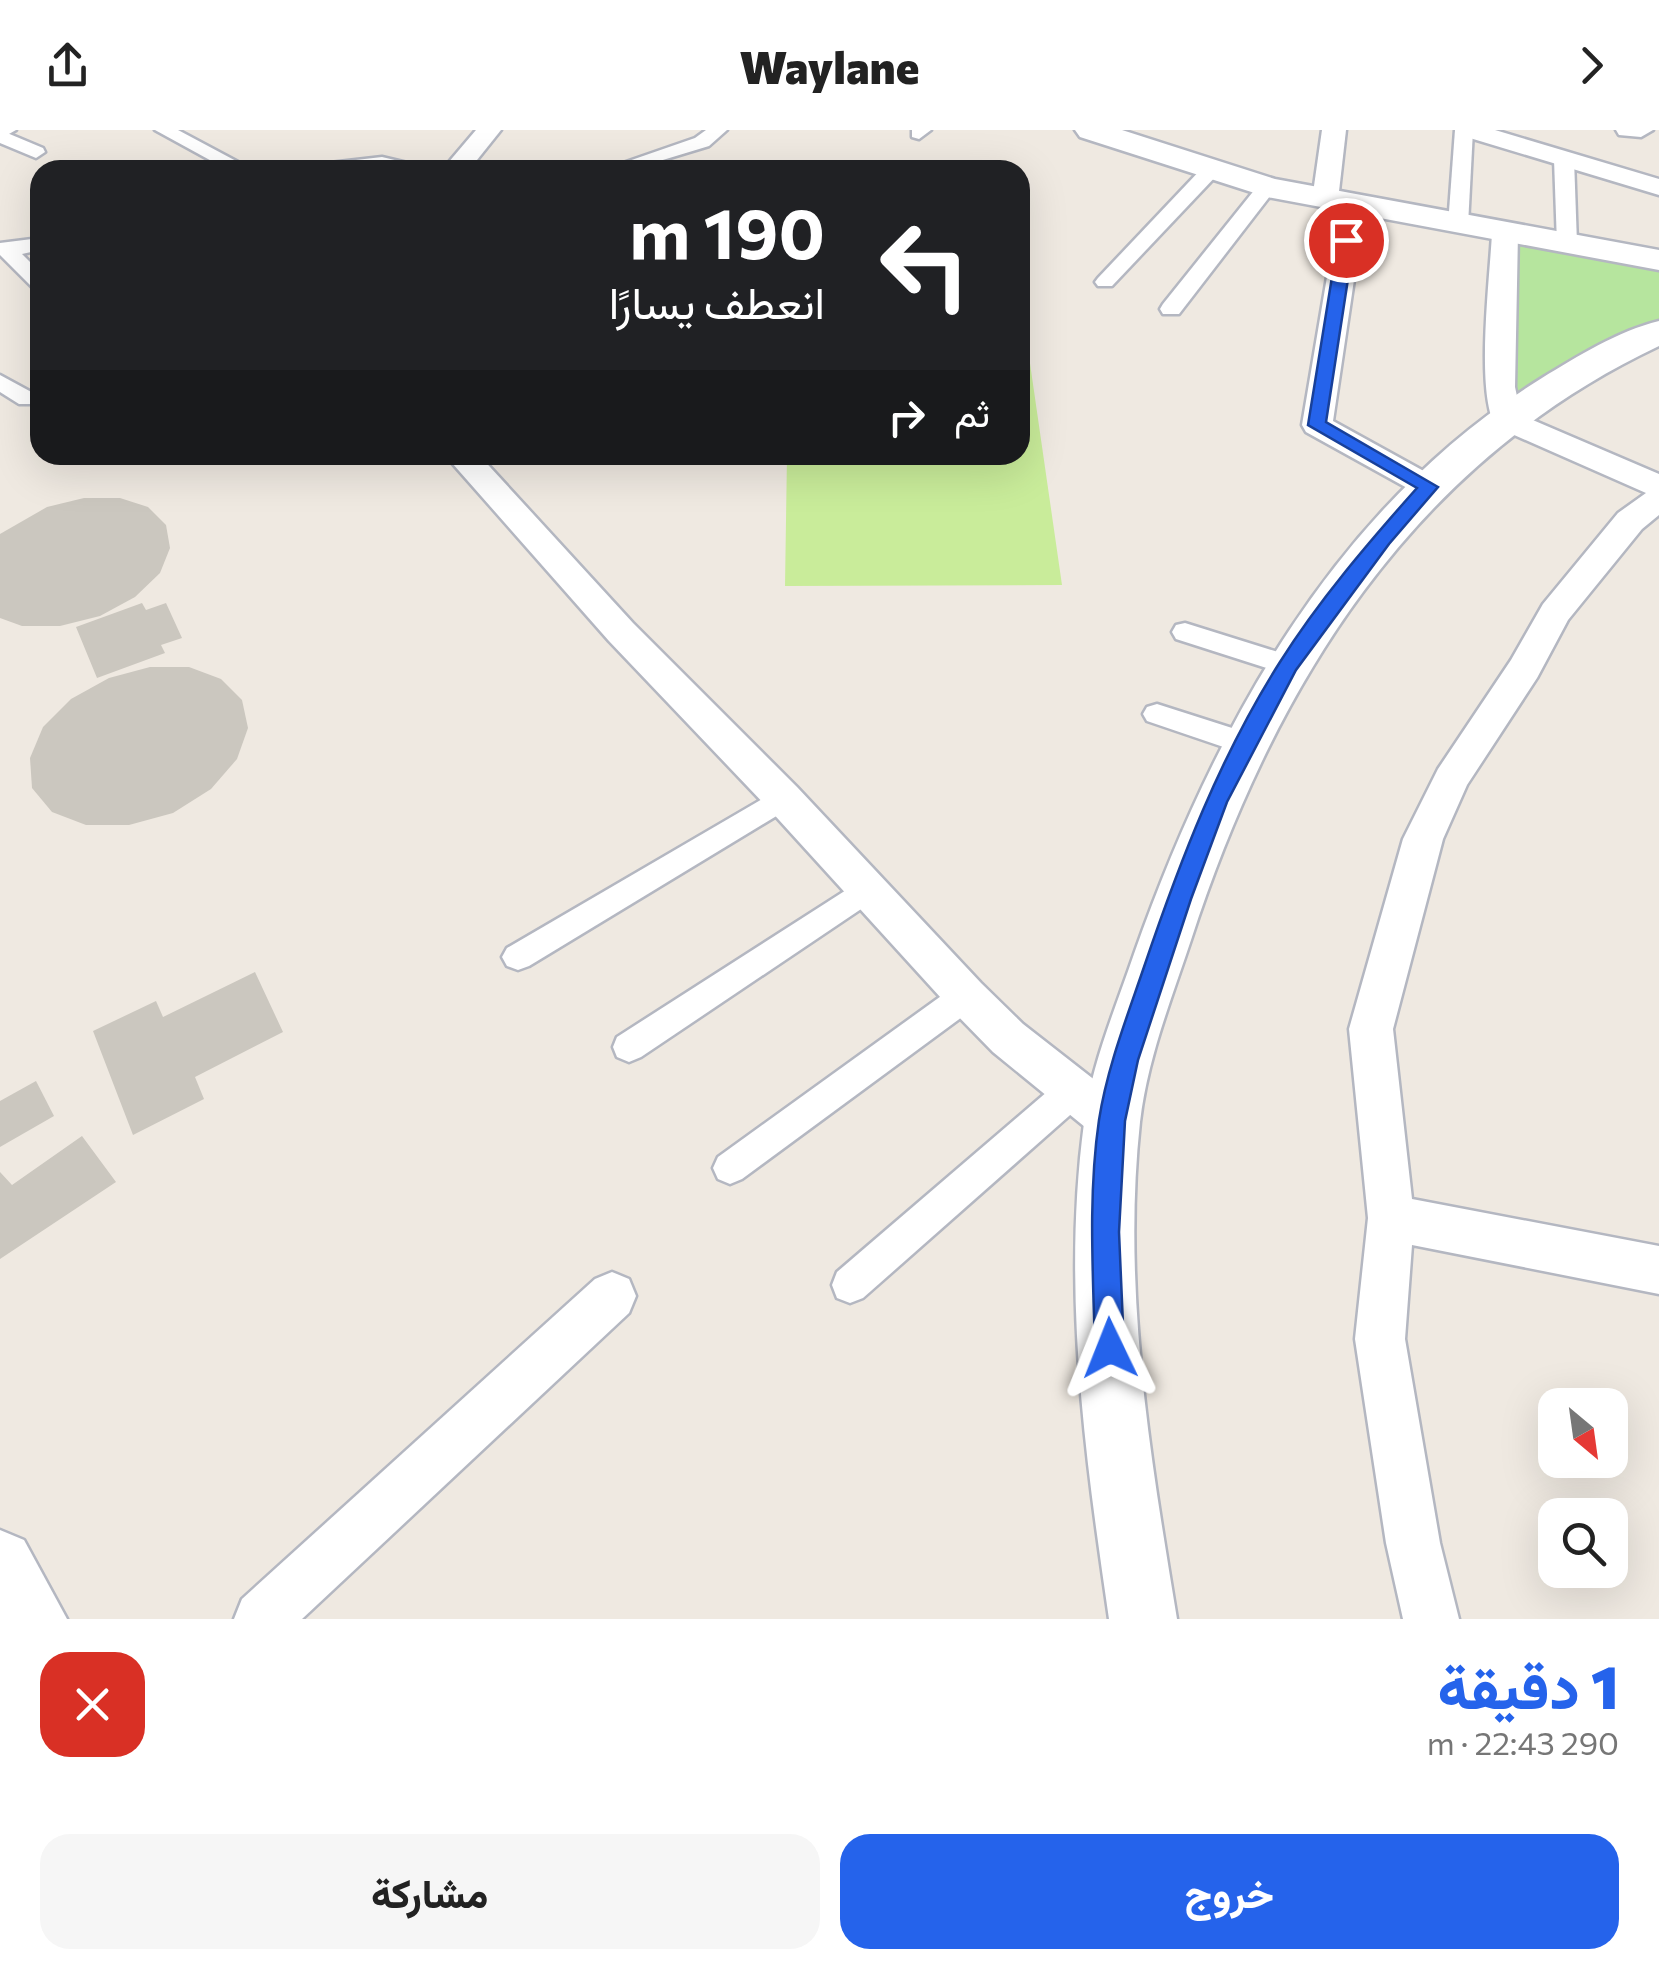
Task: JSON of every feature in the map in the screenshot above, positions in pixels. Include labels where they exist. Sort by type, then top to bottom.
[{"type":"street","points":[[467,160],[489,130]]},
{"type":"street","points":[[643,160],[702,142],[718,130]]},
{"type":"street","points":[[1091,130],[1267,187],[1659,260]]},
{"type":"street","points":[[1306,130],[1334,133],[1338,203],[1317,425],[1428,487]]},
{"type":"street","points":[[1458,225],[1466,130],[1659,187]]},
{"type":"street","points":[[1628,130],[1642,130]]},
{"type":"street","points":[[1,132],[36,152]]},
{"type":"street","points":[[175,132],[225,160]]},
{"type":"street","points":[[1564,158],[1566,244]]},
{"type":"street","points":[[1105,282],[1212,169]]},
{"type":"street","points":[[1171,309],[1267,187]]},
{"type":"street","points":[[1505,233],[1500,387],[1507,420]]},
{"type":"street","points":[[4,250],[30,246]]},
{"type":"street","points":[[4,250],[30,275]]},
{"type":"street","points":[[850,1286],[1093,1105],[1125,1060],[1179,899],[1216,802],[1244,743],[1288,666],[1382,540],[1428,487],[1507,420],[1572,374],[1659,332]]},
{"type":"street","points":[[0,382],[27,399],[0,409]]},
{"type":"street","points":[[1507,420],[1659,486]]},
{"type":"street","points":[[483,465],[621,632],[783,798],[966,996],[1008,1038],[1093,1105],[1106,1232],[1110,1348],[1143,1619]]},
{"type":"street","points":[[1431,1619],[1413,1543],[1380,1339],[1392,1218],[1371,1029],[1424,839],[1451,779],[1524,669],[1554,613],[1630,521],[1659,500]]},
{"type":"street","points":[[1186,632],[1288,666]]},
{"type":"street","points":[[1157,714],[1244,743]]},
{"type":"street","points":[[518,958],[783,798]]},
{"type":"street","points":[[629,1046],[868,888]]},
{"type":"street","points":[[730,1168],[966,996]]},
{"type":"street","points":[[1392,1218],[1659,1270]]},
{"type":"street","points":[[262,1619],[612,1296]]},
{"type":"street","points":[[0,1564],[33,1619]]},
{"type":"green space","points":[[1517,240],[1659,265],[1659,323],[1516,406]]},
{"type":"green space","points":[[1030,363],[1062,585],[785,586],[787,465],[1030,465]]},
{"type":"building","points":[[84,498],[120,498],[148,507],[166,525],[170,548],[160,573],[135,597],[100,616],[60,626],[22,626],[0,618],[0,534],[47,507]]},
{"type":"building","points":[[142,603],[146,610],[166,603],[182,638],[161,645],[165,653],[97,678],[76,627]]},
{"type":"building","points":[[150,667],[189,667],[221,679],[242,700],[248,728],[237,759],[211,789],[173,813],[129,825],[86,825],[52,812],[32,788],[30,758],[43,727],[71,699],[109,678]]},
{"type":"building","points":[[255,972],[283,1032],[195,1077],[204,1099],[133,1135],[93,1031],[156,1001],[163,1017]]},
{"type":"building","points":[[36,1081],[54,1116],[0,1147],[0,1101]]},
{"type":"building","points":[[82,1136],[116,1182],[0,1259],[0,1172],[12,1185]]},
{"type":"route","points":[[1110,1348],[1106,1232],[1112,1121],[1125,1060],[1179,899],[1216,802],[1288,666],[1382,540],[1428,487],[1317,425],[1316,412],[1346,240]]}]
